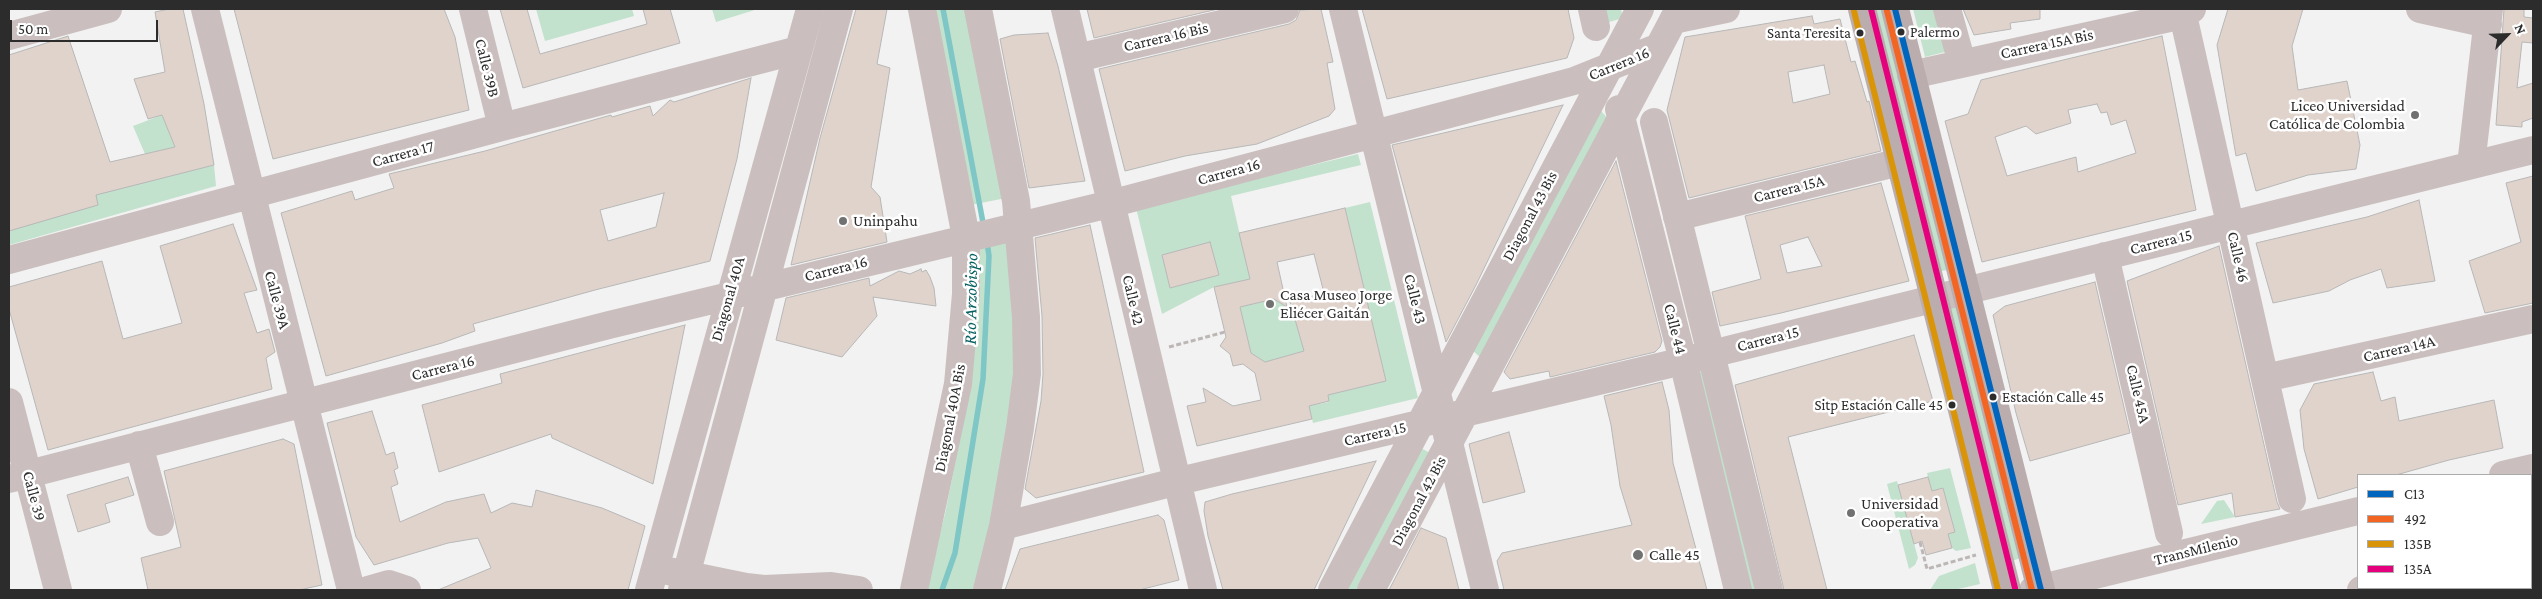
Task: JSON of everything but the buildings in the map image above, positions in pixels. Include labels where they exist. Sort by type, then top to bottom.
[{"type":"main road","points":[[1862,9],[2007,590]]},
{"type":"main road","points":[[1895,9],[2039,590]]},
{"type":"street","points":[[9,36],[108,9]]},
{"type":"street","name":"Calle 39A","points":[[205,9],[250,195],[352,590]]},
{"type":"street","name":"Calle 39B","points":[[473,9],[502,127]]},
{"type":"street","name":"Diagonal 40A","points":[[652,579],[810,9]]},
{"type":"street","name":"Diagonal 40A","points":[[684,583],[766,286],[839,9]]},
{"type":"street","name":"Diagonal 40A Bis","points":[[914,590],[958,384],[964,336],[970,237],[922,9]]},
{"type":"street","points":[[978,9],[1016,226],[1026,317],[1026,374],[1020,428],[1003,526],[987,590]]},
{"type":"street","name":"Calle 42","points":[[1065,9],[1175,482],[1203,590]]},
{"type":"street","name":"Carrera 16 Bis","points":[[1077,58],[1285,9]]},
{"type":"street","name":"Calle 43","points":[[1343,9],[1376,134],[1485,590]]},
{"type":"street","name":"Diagonal 43 Bis","points":[[1444,418],[1608,69],[1640,9]]},
{"type":"street","points":[[1332,590],[1444,418],[1622,119],[1676,14],[1726,9]]},
{"type":"street","points":[[1947,9],[1962,63]]},
{"type":"street","points":[[2420,9],[2489,16],[2472,165]]},
{"type":"street","name":"Carrera 15A Bis","points":[[1911,75],[2188,12]]},
{"type":"street","name":"Calle 46","points":[[2188,12],[2230,225],[2292,499]]},
{"type":"street","name":"Carrera 16","points":[[18,476],[766,286],[1110,204],[1574,81],[1659,47]]},
{"type":"street","name":"Carrera 17","points":[[9,260],[502,127],[798,50]]},
{"type":"street","name":"Calle 44","points":[[1608,69],[1683,361],[1738,590]]},
{"type":"street","name":"Calle 44","points":[[1654,122],[1769,590]]},
{"type":"street","name":"Carrera 15","points":[[1003,526],[1175,482],[1683,361],[2533,150]]},
{"type":"street","name":"Carrera 15A","points":[[1677,217],[1900,162]]},
{"type":"street","name":"Calle 45A","points":[[2105,256],[2169,533]]},
{"type":"street","name":"Carrera 14A","points":[[2265,378],[2533,319]]},
{"type":"street","name":"Calle 39","points":[[9,402],[18,476],[58,590]]},
{"type":"street","name":"Diagonal 42 Bis","points":[[1371,590],[1444,418]]},
{"type":"street","points":[[139,446],[160,522]]},
{"type":"street","points":[[2507,474],[2533,468]]},
{"type":"street","name":"TransMilenio","points":[[2039,590],[2357,511]]},
{"type":"street","points":[[652,579],[755,588],[831,586],[859,590]]},
{"type":"street","points":[[368,590],[388,584],[399,586],[406,590]]},
{"type":"path","points":[[1161,349],[1225,332]]},
{"type":"path","points":[[1920,542],[1927,569],[1977,555]]},
{"type":"green space","points":[[536,9],[632,9],[634,16],[545,41]]},
{"type":"green space","points":[[712,9],[758,9],[716,22]]},
{"type":"green space","points":[[933,9],[969,9],[1006,198],[971,205]]},
{"type":"green space","points":[[1598,9],[1621,9],[1623,18],[1602,24]]},
{"type":"green space","points":[[1872,9],[1892,9],[1953,269],[1936,272]]},
{"type":"green space","points":[[1913,9],[1939,9],[1949,51],[1925,57]]},
{"type":"green space","points":[[1597,106],[1608,119],[1485,362],[1470,348]]},
{"type":"green space","points":[[162,115],[175,147],[145,154],[133,126]]},
{"type":"green space","points":[[1358,154],[1361,165],[1231,196],[1250,279],[1214,287],[1162,314],[1136,208]],"holes":[[[1210,243],[1219,275],[1170,288],[1162,255]]]},
{"type":"green space","points":[[214,165],[216,186],[9,245],[9,231],[55,215],[96,194]]},
{"type":"green space","points":[[1370,202],[1418,398],[1313,423],[1309,406],[1329,402],[1328,395],[1386,381],[1345,208]]},
{"type":"green space","points":[[1010,240],[1020,361],[978,590],[925,590],[945,514],[963,424],[978,250]]},
{"type":"green space","points":[[1274,299],[1292,310],[1304,351],[1265,362],[1251,353],[1240,307]]},
{"type":"green space","points":[[1959,304],[2021,558],[2008,562],[1946,307]]},
{"type":"green space","points":[[1704,363],[1759,590],[1746,590],[1692,366]]},
{"type":"green space","points":[[1417,446],[1432,454],[1360,590],[1338,590]]},
{"type":"green space","points":[[1950,468],[1971,548],[1956,551],[1952,548],[1948,534],[1955,531],[1943,488],[1932,491],[1927,473]]},
{"type":"green space","points":[[1897,481],[1918,558],[1915,565],[1909,569],[1887,484]]},
{"type":"green space","points":[[2224,500],[2235,517],[2201,524],[2217,501]]},
{"type":"green space","points":[[1975,563],[1980,584],[1954,590],[1930,590],[1939,576]]},
{"type":"waterway","name":"Río Arzobispo","points":[[943,9],[984,228]]},
{"type":"waterway","name":"Río Arzobispo","points":[[942,590],[955,553],[983,379],[989,256],[987,242]]},
{"type":"transit line","name":"135A","points":[[1871,9],[2015,588]]},
{"type":"transit line","name":"C13","points":[[1895,9],[2041,590]]},
{"type":"transit line","name":"135B","points":[[1854,11],[1998,590]]},
{"type":"transit line","name":"492","points":[[1887,11],[2032,590]]},
{"type":"place","name":"Palermo","points":[[1901,32]]},
{"type":"place","name":"Santa Teresita","points":[[1860,33]]},
{"type":"place","name":"Liceo Universidad Católica de Colombia","points":[[2415,115]]},
{"type":"place","name":"Uninpahu","points":[[843,221]]},
{"type":"place","name":"Casa Museo Jorge Eliécer Gaitán","points":[[1270,304]]},
{"type":"place","name":"Estación Calle 45","points":[[1993,397]]},
{"type":"place","name":"Sitp Estación Calle 45","points":[[1952,405]]},
{"type":"place","name":"Universidad Cooperativa","points":[[1851,513]]},
{"type":"place","name":"Calle 45","points":[[1638,555]]}]
